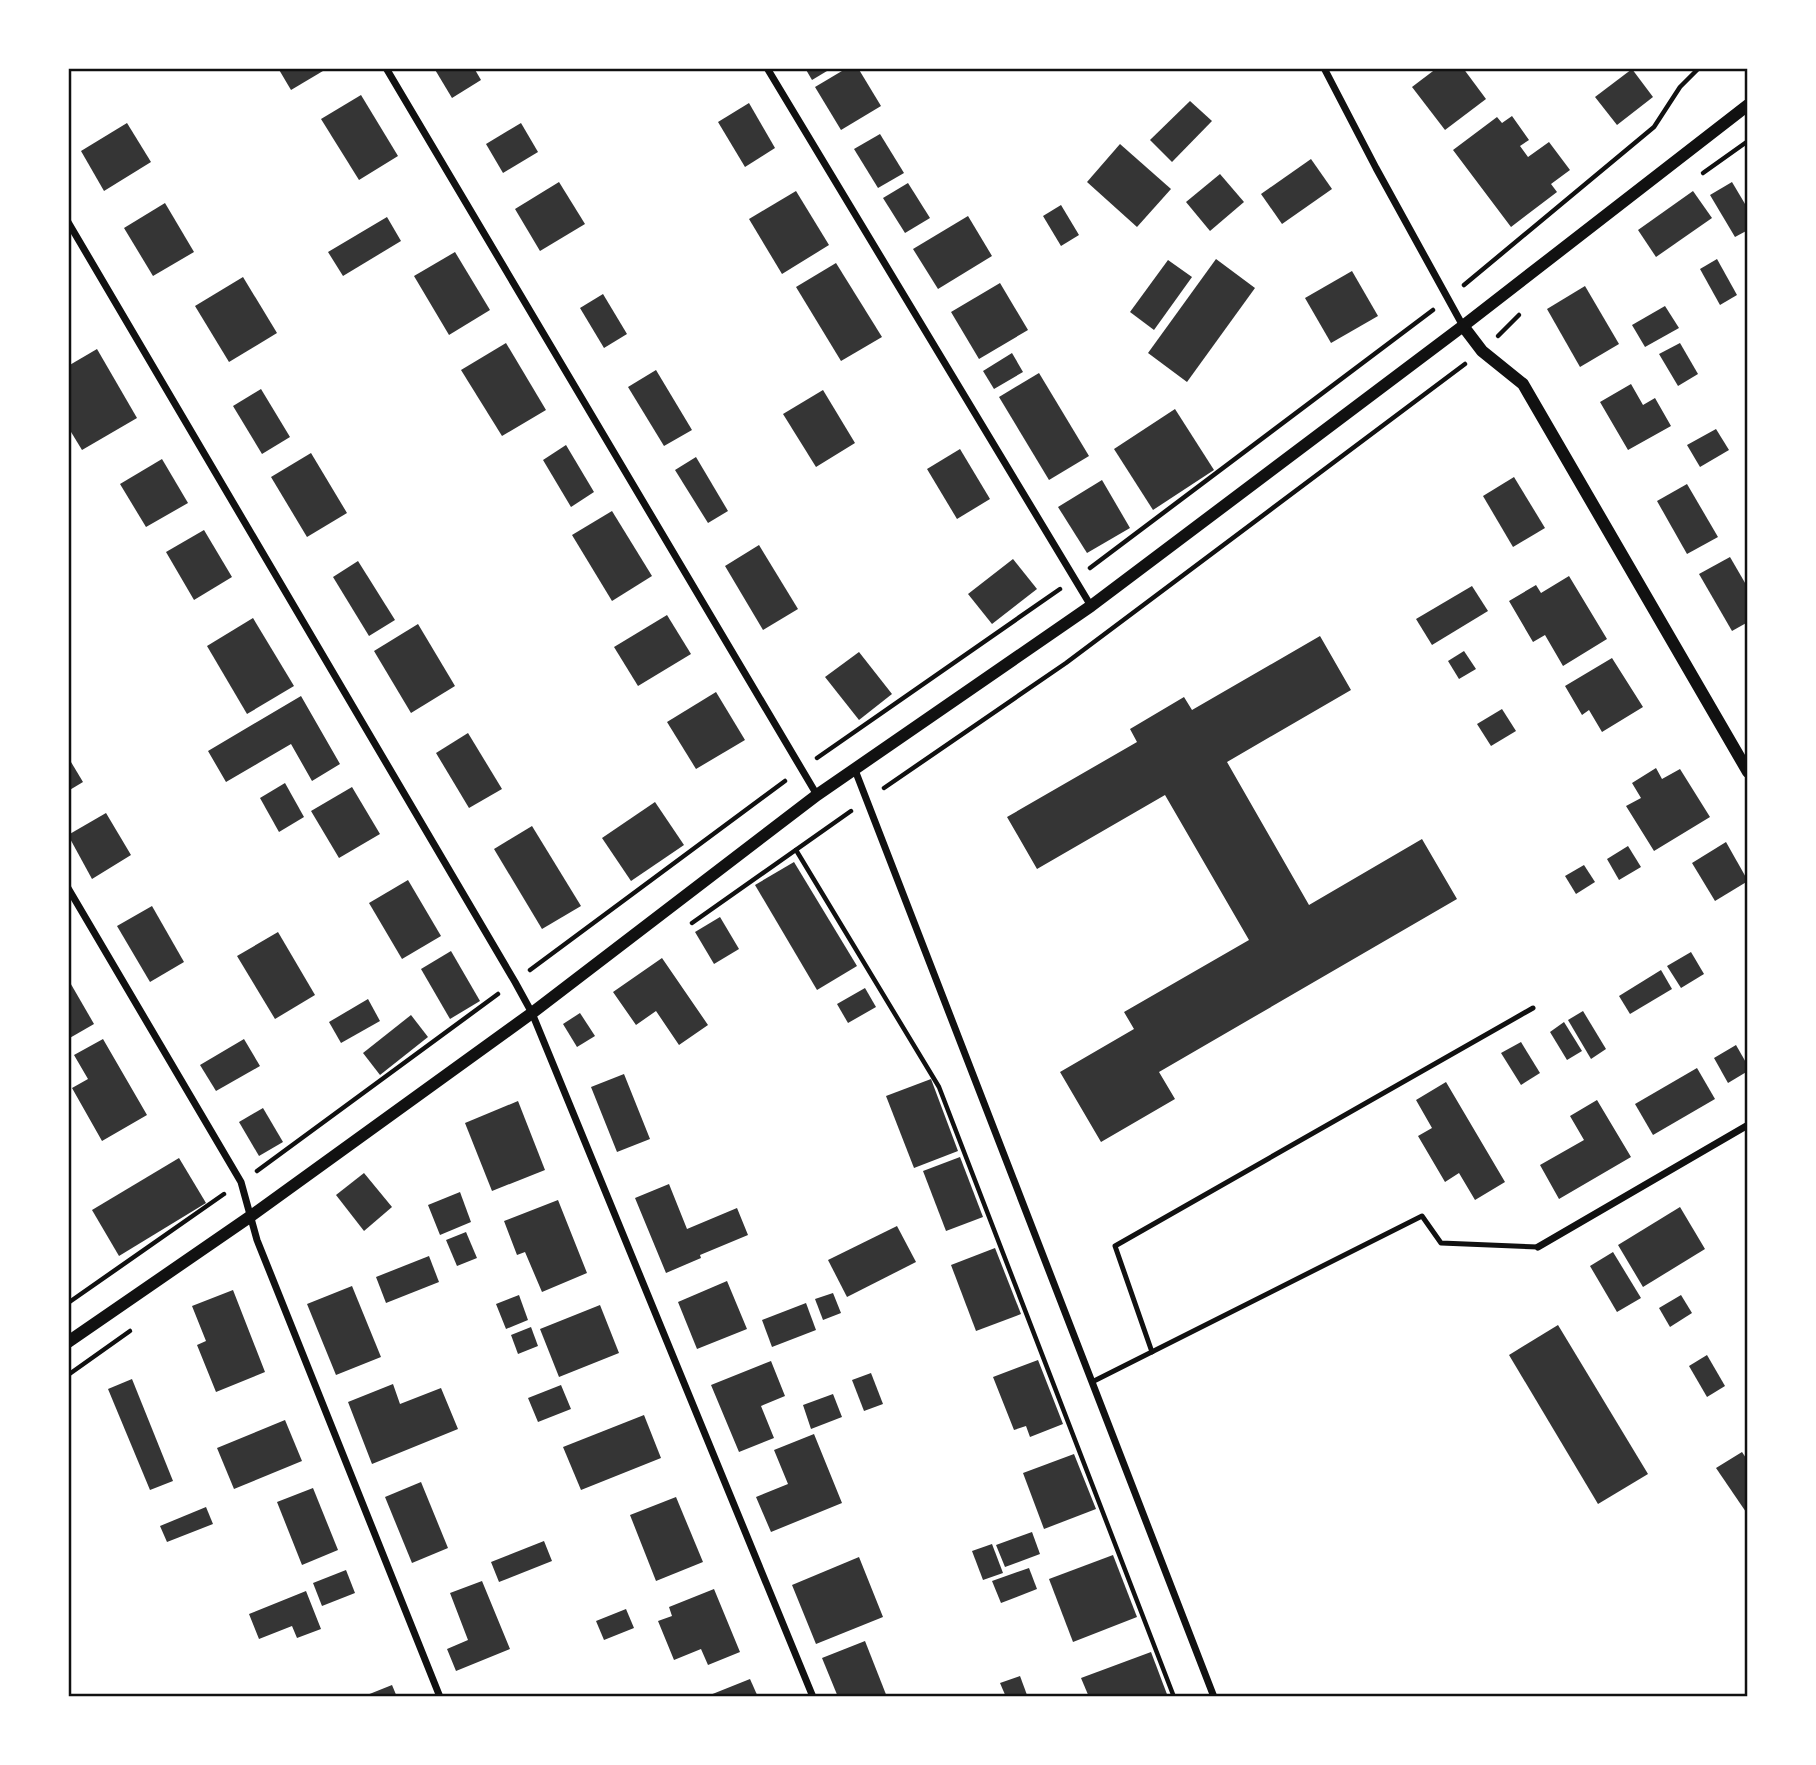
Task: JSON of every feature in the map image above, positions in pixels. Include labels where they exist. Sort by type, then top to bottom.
[{"type":"street","points":[[386,68],[817,795]]},
{"type":"street","points":[[767,68],[1091,606]]},
{"type":"street","points":[[1324,68],[1463,326],[1482,351],[1523,384],[1748,772]]},
{"type":"street","points":[[68,1342],[251,1216],[532,1013],[817,795],[1091,606],[1463,326],[1748,105]]},
{"type":"street","points":[[68,222],[532,1013],[813,1697]]},
{"type":"street","points":[[855,770],[1214,1697]]},
{"type":"street","points":[[68,888],[241,1182],[257,1240],[440,1697]]},
{"type":"street","points":[[1538,1247],[1748,1125]]},
{"type":"lane","points":[[1152,1352],[1115,1246],[1533,1009]]},
{"type":"lane","points":[[1092,1382],[1422,1216],[1441,1243],[1538,1247]]},
{"type":"path","points":[[68,1303],[241,1182],[802,769],[1074,580],[1447,299],[1654,127],[1680,88],[1699,68]]},
{"type":"path","points":[[1694,179],[1748,141]]},
{"type":"path","points":[[683,930],[867,799],[1066,663],[1482,351],[1526,309]]},
{"type":"path","points":[[796,850],[939,1087],[1174,1697]]},
{"type":"path","points":[[68,1376],[135,1328]]},
{"type":"building","points":[[278,68],[328,68],[291,90]]},
{"type":"building","points":[[434,68],[474,68],[481,80],[452,98]]},
{"type":"building","points":[[805,68],[832,68],[812,80]]},
{"type":"building","points":[[847,68],[858,68],[881,106],[841,130],[815,87]]},
{"type":"building","points":[[1437,68],[1463,68],[1486,99],[1445,130],[1412,87]]},
{"type":"building","points":[[1632,69],[1653,97],[1617,125],[1595,97]]},
{"type":"building","points":[[361,95],[398,156],[359,180],[321,119]]},
{"type":"building","points":[[1190,101],[1212,121],[1172,162],[1150,140]]},
{"type":"building","points":[[749,103],[775,148],[745,167],[718,122]]},
{"type":"building","points":[[1512,116],[1529,140],[1520,146],[1528,157],[1549,142],[1570,170],[1551,184],[1557,192],[1511,227],[1453,150],[1497,117],[1502,123]]},
{"type":"building","points":[[127,123],[151,162],[104,191],[81,151]]},
{"type":"building","points":[[521,123],[538,152],[503,173],[486,144]]},
{"type":"building","points":[[880,134],[904,173],[878,188],[854,149]]},
{"type":"building","points":[[1120,144],[1171,189],[1137,227],[1087,182]]},
{"type":"building","points":[[1311,159],[1332,189],[1282,224],[1261,194]]},
{"type":"building","points":[[1220,174],[1244,202],[1210,231],[1186,202]]},
{"type":"building","points":[[559,182],[585,224],[540,251],[515,209]]},
{"type":"building","points":[[1732,182],[1748,209],[1748,230],[1735,237],[1710,195]]},
{"type":"building","points":[[908,183],[930,218],[905,233],[883,198]]},
{"type":"building","points":[[796,191],[829,245],[782,274],[749,219]]},
{"type":"building","points":[[1693,191],[1712,218],[1656,257],[1638,230]]},
{"type":"building","points":[[165,203],[194,252],[153,276],[124,228]]},
{"type":"building","points":[[1061,205],[1079,235],[1061,246],[1043,216]]},
{"type":"building","points":[[968,216],[992,256],[938,289],[913,249]]},
{"type":"building","points":[[387,217],[401,241],[343,276],[328,252]]},
{"type":"building","points":[[455,252],[490,310],[449,335],[414,276]]},
{"type":"building","points":[[1216,259],[1255,288],[1187,382],[1148,353]]},
{"type":"building","points":[[1717,259],[1737,295],[1720,305],[1700,269]]},
{"type":"building","points":[[1168,260],[1192,277],[1154,330],[1130,312]]},
{"type":"building","points":[[836,263],[882,337],[841,361],[796,287]]},
{"type":"building","points":[[1352,271],[1378,316],[1331,343],[1305,298]]},
{"type":"building","points":[[243,277],[277,333],[229,362],[195,306]]},
{"type":"building","points":[[1000,283],[1028,330],[979,359],[951,312]]},
{"type":"building","points":[[1585,286],[1619,344],[1580,367],[1547,309]]},
{"type":"building","points":[[603,294],[627,334],[604,348],[580,308]]},
{"type":"building","points":[[1665,306],[1679,328],[1645,347],[1632,325]]},
{"type":"building","points":[[506,343],[546,410],[502,436],[461,370]]},
{"type":"building","points":[[1680,343],[1698,374],[1678,386],[1659,354]]},
{"type":"building","points":[[97,349],[137,418],[82,450],[68,427],[68,366]]},
{"type":"building","points":[[1012,353],[1023,372],[994,389],[983,371]]},
{"type":"building","points":[[656,370],[692,430],[664,446],[628,387]]},
{"type":"building","points":[[1039,373],[1089,456],[1049,480],[999,397]]},
{"type":"building","points":[[1631,384],[1643,405],[1655,398],[1671,426],[1628,450],[1600,402]]},
{"type":"building","points":[[261,389],[290,437],[262,454],[233,406]]},
{"type":"building","points":[[823,390],[855,443],[816,467],[783,414]]},
{"type":"building","points":[[1175,409],[1214,470],[1153,510],[1114,449]]},
{"type":"building","points":[[1716,429],[1729,450],[1700,467],[1687,445]]},
{"type":"building","points":[[566,445],[594,492],[571,507],[543,460]]},
{"type":"building","points":[[960,449],[990,499],[957,519],[927,469]]},
{"type":"building","points":[[311,453],[347,513],[307,537],[271,477]]},
{"type":"building","points":[[696,457],[728,511],[708,523],[675,470]]},
{"type":"building","points":[[162,459],[188,503],[146,527],[120,484]]},
{"type":"building","points":[[1514,477],[1545,528],[1513,547],[1483,496]]},
{"type":"building","points":[[1102,480],[1130,528],[1087,553],[1058,507]]},
{"type":"building","points":[[1687,484],[1718,537],[1687,554],[1657,501]]},
{"type":"building","points":[[612,511],[652,576],[612,601],[572,535]]},
{"type":"building","points":[[204,530],[232,577],[194,600],[166,552]]},
{"type":"building","points":[[759,545],[798,609],[763,630],[725,566]]},
{"type":"building","points":[[1730,557],[1748,588],[1748,622],[1732,631],[1699,574]]},
{"type":"building","points":[[1013,559],[1037,589],[992,624],[968,594]]},
{"type":"building","points":[[358,561],[395,620],[369,636],[333,577]]},
{"type":"building","points":[[1569,576],[1607,639],[1563,666],[1545,635],[1533,642],[1509,601],[1536,585],[1541,593]]},
{"type":"building","points":[[1472,586],[1488,611],[1432,645],[1416,619]]},
{"type":"building","points":[[667,615],[691,654],[638,686],[614,647]]},
{"type":"building","points":[[253,618],[294,686],[247,714],[207,646]]},
{"type":"building","points":[[418,624],[455,686],[411,713],[374,651]]},
{"type":"building","points":[[1320,636],[1351,690],[1227,762],[1309,905],[1422,839],[1457,899],[1159,1072],[1175,1099],[1101,1142],[1060,1072],[1134,1029],[1124,1012],[1249,940],[1165,795],[1037,869],[1007,817],[1137,742],[1130,729],[1184,697],[1192,710]]},
{"type":"building","points":[[1464,651],[1476,669],[1459,679],[1448,661]]},
{"type":"building","points":[[859,652],[892,694],[859,720],[825,677]]},
{"type":"building","points":[[1612,658],[1643,707],[1602,732],[1589,710],[1582,715],[1565,686]]},
{"type":"building","points":[[716,692],[745,740],[696,769],[667,722]]},
{"type":"building","points":[[301,696],[340,764],[312,781],[291,744],[226,782],[208,751]]},
{"type":"building","points":[[1502,709],[1516,731],[1491,746],[1477,724]]},
{"type":"building","points":[[468,733],[502,789],[469,808],[436,753]]},
{"type":"building","points":[[68,757],[83,782],[68,791]]},
{"type":"building","points":[[1656,768],[1662,779],[1680,769],[1710,817],[1654,851],[1626,806],[1641,798],[1632,783]]},
{"type":"building","points":[[285,783],[304,817],[279,832],[260,798]]},
{"type":"building","points":[[352,787],[380,834],[339,858],[311,811]]},
{"type":"building","points":[[655,802],[684,845],[631,881],[602,838]]},
{"type":"building","points":[[106,813],[131,855],[92,879],[68,835]]},
{"type":"building","points":[[532,826],[581,906],[542,929],[494,849]]},
{"type":"building","points":[[1726,842],[1748,881],[1715,901],[1692,863]]},
{"type":"building","points":[[1628,846],[1641,867],[1619,880],[1607,859]]},
{"type":"building","points":[[794,862],[857,966],[817,990],[755,885]]},
{"type":"building","points":[[1584,865],[1595,882],[1576,894],[1565,876]]},
{"type":"building","points":[[408,880],[441,936],[402,959],[369,903]]},
{"type":"building","points":[[152,906],[184,962],[150,982],[117,926]]},
{"type":"building","points":[[720,917],[739,949],[714,964],[695,932]]},
{"type":"building","points":[[278,932],[315,995],[275,1019],[237,956]]},
{"type":"building","points":[[451,951],[480,1001],[450,1019],[421,969]]},
{"type":"building","points":[[1691,952],[1704,974],[1681,988],[1667,966]]},
{"type":"building","points":[[662,958],[708,1025],[679,1045],[656,1011],[636,1025],[613,992]]},
{"type":"building","points":[[1661,970],[1672,989],[1630,1014],[1619,996]]},
{"type":"building","points":[[68,979],[94,1024],[68,1039]]},
{"type":"building","points":[[865,988],[876,1007],[848,1023],[837,1004]]},
{"type":"building","points":[[368,999],[380,1021],[341,1043],[329,1022]]},
{"type":"building","points":[[1583,1011],[1606,1049],[1591,1059],[1568,1020]]},
{"type":"building","points":[[580,1013],[595,1036],[577,1047],[563,1024]]},
{"type":"building","points":[[411,1015],[428,1037],[380,1075],[363,1053]]},
{"type":"building","points":[[1564,1022],[1582,1051],[1567,1060],[1550,1032]]},
{"type":"building","points":[[103,1039],[147,1115],[102,1141],[72,1088],[88,1079],[74,1055]]},
{"type":"building","points":[[244,1039],[260,1066],[216,1091],[200,1065]]},
{"type":"building","points":[[1521,1042],[1540,1073],[1521,1085],[1501,1053]]},
{"type":"building","points":[[1736,1045],[1748,1071],[1728,1083],[1714,1058]]},
{"type":"building","points":[[1697,1068],[1715,1099],[1653,1135],[1635,1104]]},
{"type":"building","points":[[624,1074],[650,1139],[617,1152],[591,1087]]},
{"type":"building","points":[[931,1079],[958,1151],[914,1168],[886,1096]]},
{"type":"building","points":[[1446,1082],[1505,1182],[1475,1200],[1459,1173],[1445,1182],[1418,1136],[1432,1128],[1416,1100]]},
{"type":"building","points":[[1597,1100],[1631,1157],[1559,1199],[1540,1165],[1584,1140],[1570,1116]]},
{"type":"building","points":[[518,1101],[545,1170],[492,1191],[465,1123]]},
{"type":"building","points":[[263,1108],[283,1142],[259,1156],[239,1122]]},
{"type":"building","points":[[960,1157],[983,1217],[946,1231],[923,1171]]},
{"type":"building","points":[[179,1158],[206,1203],[119,1256],[92,1210]]},
{"type":"building","points":[[364,1173],[392,1207],[364,1231],[336,1195]]},
{"type":"building","points":[[669,1184],[687,1229],[737,1208],[748,1235],[666,1273],[635,1198]]},
{"type":"building","points":[[460,1192],[471,1222],[440,1235],[428,1205]]},
{"type":"building","points":[[558,1200],[587,1273],[542,1292],[525,1252],[517,1255],[504,1221]]},
{"type":"building","points":[[1680,1207],[1705,1249],[1643,1287],[1618,1245]]},
{"type":"building","points":[[897,1226],[916,1262],[847,1297],[828,1260]]},
{"type":"building","points":[[466,1232],[477,1258],[457,1266],[446,1240]]},
{"type":"building","points":[[995,1248],[1021,1314],[976,1331],[951,1265]]},
{"type":"building","points":[[1613,1252],[1641,1298],[1617,1312],[1590,1266]]},
{"type":"building","points":[[429,1256],[439,1282],[386,1303],[376,1277]]},
{"type":"building","points":[[727,1281],[747,1329],[697,1349],[678,1302]]},
{"type":"building","points":[[352,1286],[381,1357],[336,1375],[307,1304]]},
{"type":"building","points":[[233,1290],[265,1372],[216,1392],[197,1345],[206,1341],[192,1306]]},
{"type":"building","points":[[833,1293],[841,1313],[823,1320],[815,1299]]},
{"type":"building","points":[[519,1295],[528,1320],[506,1329],[496,1304]]},
{"type":"building","points":[[1681,1295],[1692,1313],[1670,1327],[1659,1308]]},
{"type":"building","points":[[806,1303],[816,1330],[772,1347],[762,1320]]},
{"type":"building","points":[[600,1305],[619,1353],[559,1377],[540,1329]]},
{"type":"building","points":[[1558,1325],[1648,1474],[1598,1504],[1509,1355]]},
{"type":"building","points":[[531,1327],[538,1346],[518,1354],[511,1335]]},
{"type":"building","points":[[1707,1355],[1725,1386],[1707,1397],[1689,1366]]},
{"type":"building","points":[[1038,1360],[1063,1424],[1030,1437],[1026,1426],[1014,1430],[993,1377]]},
{"type":"building","points":[[771,1361],[785,1396],[761,1406],[774,1438],[739,1452],[711,1385]]},
{"type":"building","points":[[871,1373],[883,1404],[864,1411],[852,1380]]},
{"type":"building","points":[[132,1379],[173,1481],[150,1490],[108,1389]]},
{"type":"building","points":[[393,1384],[400,1404],[441,1388],[458,1429],[372,1464],[348,1402]]},
{"type":"building","points":[[561,1385],[571,1409],[538,1422],[528,1398]]},
{"type":"building","points":[[833,1394],[842,1417],[811,1429],[803,1405]]},
{"type":"building","points":[[644,1415],[661,1458],[581,1490],[563,1447]]},
{"type":"building","points":[[285,1420],[302,1461],[234,1489],[217,1448]]},
{"type":"building","points":[[814,1434],[842,1503],[771,1532],[756,1497],[788,1484],[774,1450]]},
{"type":"building","points":[[1742,1452],[1748,1461],[1748,1515],[1716,1468]]},
{"type":"building","points":[[1074,1454],[1096,1509],[1044,1529],[1023,1473]]},
{"type":"building","points":[[421,1482],[448,1548],[412,1563],[385,1497]]},
{"type":"building","points":[[313,1488],[338,1550],[302,1565],[277,1502]]},
{"type":"building","points":[[676,1497],[703,1562],[656,1581],[630,1515]]},
{"type":"building","points":[[206,1507],[213,1524],[167,1542],[160,1526]]},
{"type":"building","points":[[1032,1532],[1040,1554],[1005,1567],[996,1545]]},
{"type":"building","points":[[544,1541],[552,1561],[499,1582],[491,1562]]},
{"type":"building","points":[[992,1544],[1003,1573],[983,1580],[972,1551]]},
{"type":"building","points":[[1113,1555],[1137,1617],[1073,1642],[1049,1579]]},
{"type":"building","points":[[859,1557],[883,1617],[816,1644],[792,1585]]},
{"type":"building","points":[[1029,1568],[1037,1589],[1001,1603],[992,1581]]},
{"type":"building","points":[[346,1570],[355,1593],[322,1606],[313,1583]]},
{"type":"building","points":[[482,1581],[510,1649],[456,1671],[447,1649],[468,1640],[450,1593]]},
{"type":"building","points":[[714,1589],[740,1652],[708,1665],[701,1649],[674,1660],[658,1621],[672,1616],[669,1607]]},
{"type":"building","points":[[306,1591],[321,1629],[297,1638],[292,1626],[259,1639],[249,1614]]},
{"type":"building","points":[[626,1609],[634,1628],[604,1640],[596,1621]]},
{"type":"building","points":[[865,1641],[887,1697],[838,1697],[822,1658]]},
{"type":"building","points":[[1151,1652],[1168,1697],[1089,1697],[1081,1678]]},
{"type":"building","points":[[1020,1676],[1027,1695],[1006,1697],[1000,1683]]},
{"type":"building","points":[[750,1679],[758,1697],[705,1697]]},
{"type":"building","points":[[392,1685],[397,1697],[362,1697]]}]
